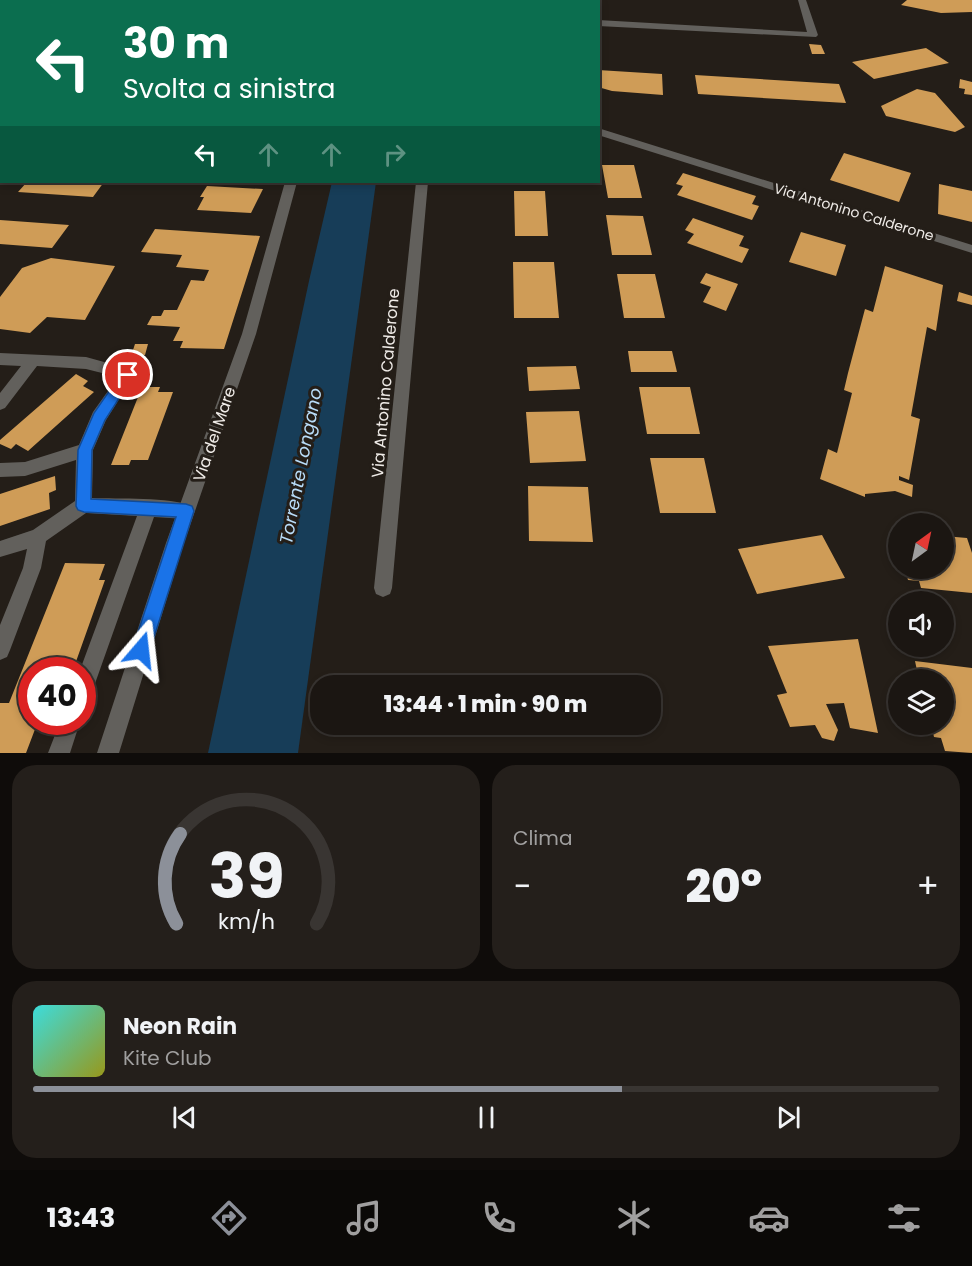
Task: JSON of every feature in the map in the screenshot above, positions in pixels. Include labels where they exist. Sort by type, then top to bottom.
[{"type":"street","points":[[600,23],[813,35],[802,0]]},
{"type":"street","name":"Via Antonino Calderone","points":[[600,132],[972,249]]},
{"type":"street","name":"Via del Mare","points":[[108,753],[186,511],[249,333],[291,183]]},
{"type":"street","name":"Via Antonino Calderone","points":[[383,588],[422,183]]},
{"type":"street","points":[[0,359],[86,363],[128,375],[99,417],[85,450],[84,506]]},
{"type":"street","points":[[0,404],[32,362]]},
{"type":"street","points":[[0,470],[25,469],[85,450]]},
{"type":"street","points":[[0,549],[38,537],[84,506],[149,507],[186,511]]},
{"type":"street","points":[[95,657],[149,507]]},
{"type":"street","points":[[0,650],[32,568],[38,537]]},
{"type":"street","points":[[59,753],[65,735]]},
{"type":"water","name":"Torrente Longano","points":[[332,183],[376,183],[298,753],[208,753]]},
{"type":"building","points":[[907,0],[972,0],[972,12],[941,13],[901,5]]},
{"type":"building","points":[[809,44],[821,45],[825,54],[812,54]]},
{"type":"building","points":[[926,48],[949,63],[874,79],[852,62]]},
{"type":"building","points":[[600,70],[662,74],[663,95],[612,91],[600,88]]},
{"type":"building","points":[[695,75],[839,84],[846,103],[698,94]]},
{"type":"building","points":[[960,79],[972,82],[972,95],[964,94],[965,89],[959,88]]},
{"type":"building","points":[[917,89],[935,93],[965,127],[955,132],[886,116],[881,106]]},
{"type":"building","points":[[844,153],[911,173],[899,202],[830,180]]},
{"type":"building","points":[[602,165],[634,165],[642,198],[608,198]]},
{"type":"building","points":[[683,173],[756,196],[752,204],[759,206],[752,220],[677,195],[683,186],[676,184]]},
{"type":"building","points":[[26,183],[103,183],[93,197],[18,192]]},
{"type":"building","points":[[939,184],[972,191],[972,222],[938,214]]},
{"type":"building","points":[[207,186],[263,189],[251,213],[197,210],[204,197],[200,197]]},
{"type":"building","points":[[514,191],[545,191],[548,236],[515,236]]},
{"type":"building","points":[[606,215],[643,216],[652,255],[612,255]]},
{"type":"building","points":[[693,218],[744,236],[739,246],[749,249],[742,263],[687,243],[694,234],[685,230]]},
{"type":"building","points":[[0,220],[69,225],[52,248],[0,244]]},
{"type":"building","points":[[155,229],[260,236],[224,349],[180,348],[183,341],[173,341],[180,327],[147,325],[152,316],[161,316],[164,310],[177,310],[191,280],[204,281],[209,270],[176,267],[182,255],[141,252]]},
{"type":"building","points":[[801,232],[846,245],[836,276],[789,262]]},
{"type":"building","points":[[51,258],[115,266],[85,320],[47,317],[30,333],[0,329],[0,297],[22,268]]},
{"type":"building","points":[[513,262],[554,262],[559,318],[514,318]]},
{"type":"building","points":[[885,266],[943,285],[936,331],[927,327],[911,416],[920,419],[909,480],[899,476],[899,480],[913,485],[912,497],[895,491],[865,494],[865,497],[820,479],[828,449],[837,453],[852,393],[844,390],[848,373],[865,309],[873,312]]},
{"type":"building","points":[[706,273],[738,284],[726,311],[703,302],[711,287],[700,283]]},
{"type":"building","points":[[617,274],[655,274],[665,318],[624,318]]},
{"type":"building","points":[[959,292],[972,296],[972,305],[957,301]]},
{"type":"building","points":[[135,344],[148,344],[145,355],[131,356]]},
{"type":"building","points":[[628,351],[672,351],[677,372],[631,372]]},
{"type":"building","points":[[576,366],[580,389],[529,391],[527,367]]},
{"type":"building","points":[[76,374],[88,381],[83,386],[94,392],[28,451],[16,444],[11,449],[0,444],[0,440]]},
{"type":"building","points":[[142,387],[160,387],[158,392],[173,392],[148,460],[131,460],[129,465],[111,465]]},
{"type":"building","points":[[639,387],[690,387],[700,434],[647,434]]},
{"type":"building","points":[[579,411],[586,461],[530,463],[526,412]]},
{"type":"building","points":[[650,458],[704,458],[716,513],[660,513]]},
{"type":"building","points":[[55,476],[56,490],[49,493],[50,509],[0,526],[0,494]]},
{"type":"building","points":[[528,486],[588,487],[593,542],[529,541]]},
{"type":"building","points":[[822,535],[845,578],[757,594],[738,549]]},
{"type":"building","points":[[954,537],[967,538],[972,553],[972,593],[921,588],[919,581],[908,580],[954,579]]},
{"type":"building","points":[[65,563],[105,564],[99,580],[105,580],[78,657],[27,657]]},
{"type":"building","points":[[858,639],[878,733],[850,728],[844,703],[826,704],[838,730],[834,741],[822,738],[815,725],[790,727],[777,695],[787,693],[768,646]]},
{"type":"building","points":[[915,661],[972,668],[972,753],[945,751],[941,738],[934,735],[954,735],[954,669],[917,669]]},
{"type":"building","points":[[18,680],[18,735],[33,735],[26,753],[0,753],[0,703],[9,703]]},
{"type":"route","points":[[128,375],[99,417],[85,450],[84,506],[149,507],[186,511],[141,650]]}]
